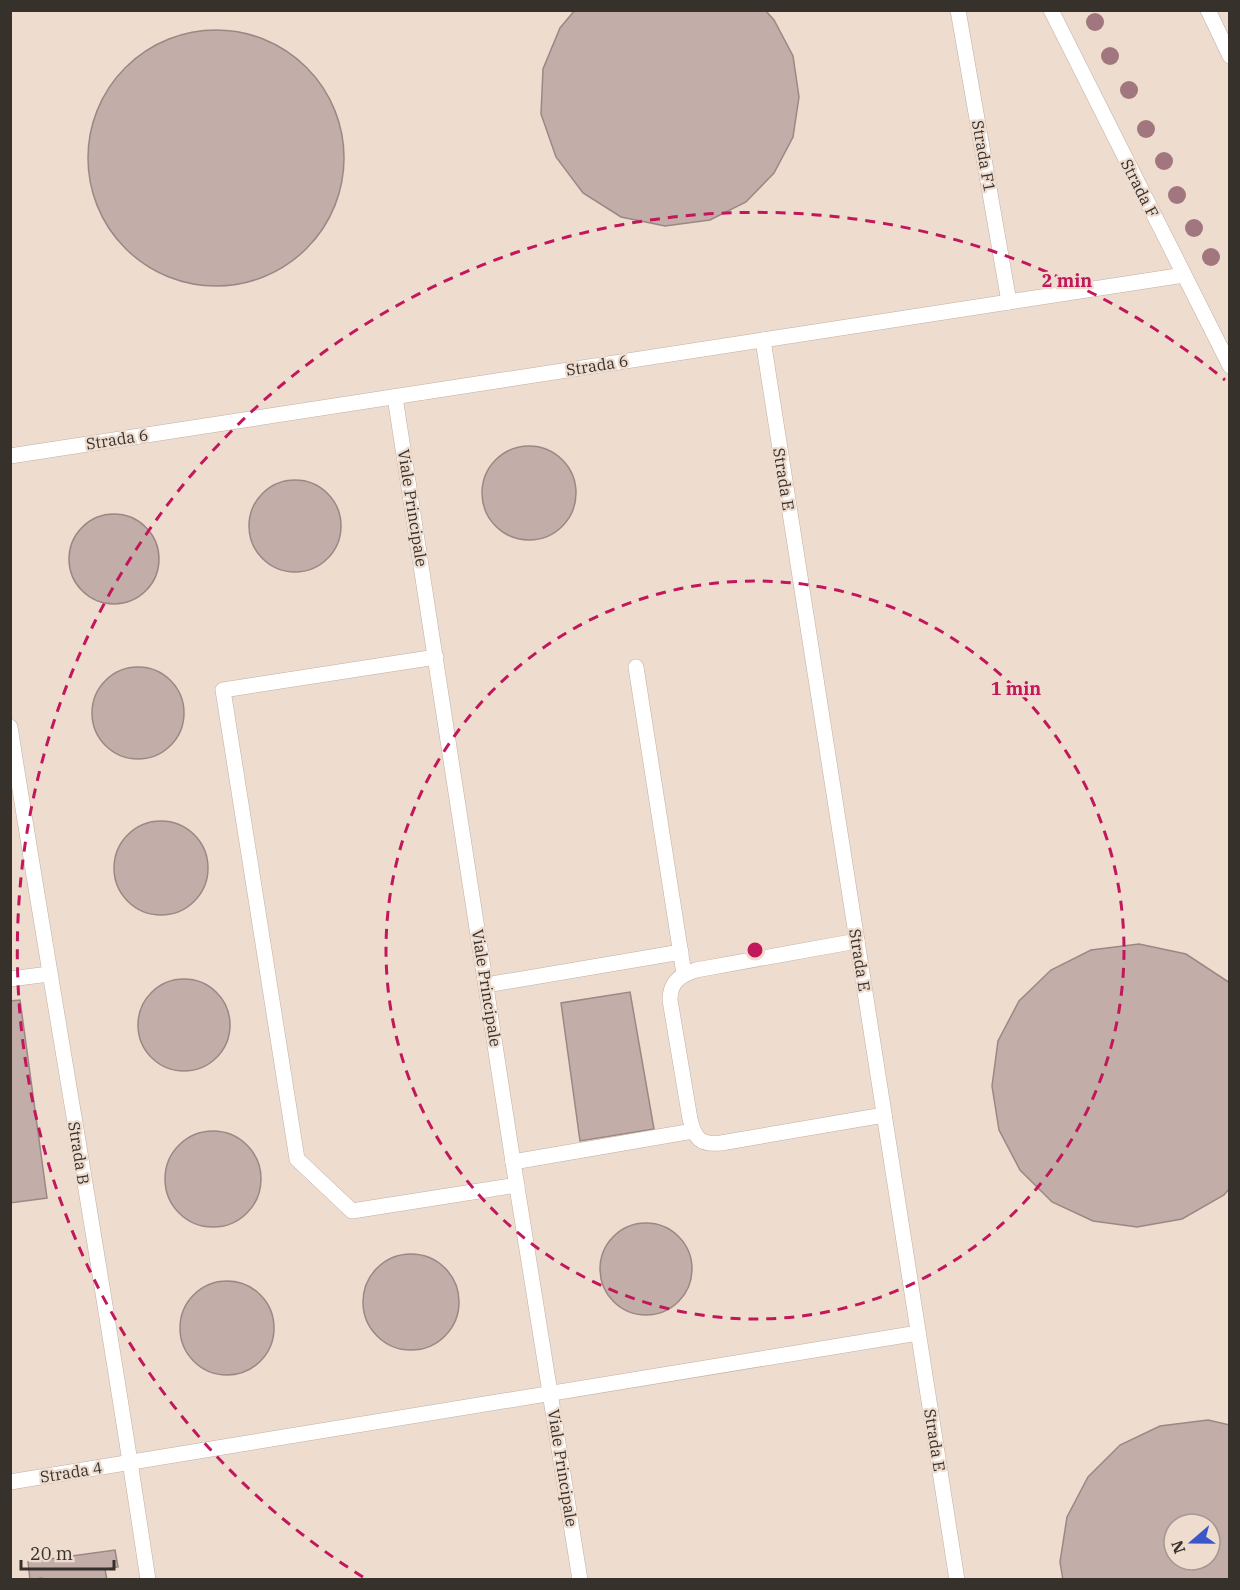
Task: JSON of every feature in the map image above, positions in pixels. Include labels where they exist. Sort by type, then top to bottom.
[{"type":"lane","name":"Strada F1","points":[[958,10],[1009,302]]},
{"type":"lane","name":"Strada F","points":[[1051,10],[1230,366]]},
{"type":"lane","points":[[1208,10],[1230,56]]},
{"type":"lane","name":"Strada 6","points":[[10,456],[1184,275]]},
{"type":"lane","name":"Strada E","points":[[763,340],[957,1580]]},
{"type":"lane","name":"Viale Principale","points":[[395,396],[580,1580]]},
{"type":"lane","points":[[436,657],[223,690],[297,1159],[352,1211],[517,1185]]},
{"type":"lane","points":[[636,667],[684,974]]},
{"type":"lane","name":"Strada B","points":[[10,727],[131,1463],[148,1580]]},
{"type":"lane","points":[[857,941],[696,970],[677,979],[670,991],[670,1000],[693,1131],[704,1142],[711,1144],[884,1115]]},
{"type":"lane","points":[[486,986],[681,952]]},
{"type":"lane","points":[[10,979],[50,974]]},
{"type":"lane","points":[[513,1162],[693,1131]]},
{"type":"lane","name":"Strada 4","points":[[10,1482],[918,1333]]},
{"type":"building","points":[[575,10],[765,10],[774,20],[793,56],[799,97],[793,137],[774,173],[746,202],[710,220],[665,226],[621,217],[583,193],[556,157],[541,114],[543,69],[560,28]]},
{"type":"building","points":[[203,30],[229,30],[253,35],[276,45],[307,67],[323,87],[339,121],[344,158],[339,195],[323,229],[307,249],[287,265],[253,281],[229,286],[203,286],[179,281],[156,271],[125,249],[109,229],[93,195],[88,171],[88,145],[93,121],[103,98],[125,67],[145,51],[179,35]]},
{"type":"building","points":[[529,446],[547,450],[562,460],[572,475],[576,493],[572,511],[562,526],[547,536],[529,540],[511,536],[496,526],[486,511],[482,493],[486,475],[496,460],[511,450]]},
{"type":"building","points":[[295,480],[313,484],[327,494],[337,508],[341,526],[337,544],[327,558],[313,568],[295,572],[277,568],[263,558],[253,544],[249,526],[253,508],[263,494],[277,484]]},
{"type":"building","points":[[114,514],[131,517],[146,527],[156,542],[159,559],[156,576],[146,591],[131,601],[114,604],[97,601],[82,591],[72,576],[69,559],[72,542],[82,527],[97,517]]},
{"type":"building","points":[[138,667],[155,671],[170,681],[180,696],[184,713],[180,730],[170,745],[155,755],[138,759],[121,755],[106,745],[96,730],[92,713],[96,696],[106,681],[121,671]]},
{"type":"building","points":[[161,821],[179,825],[194,835],[204,850],[208,868],[204,886],[194,901],[179,911],[161,915],[143,911],[128,901],[118,886],[114,868],[118,850],[128,835],[143,825]]},
{"type":"building","points":[[1139,944],[1186,954],[1230,983],[1230,1188],[1224,1195],[1182,1219],[1137,1227],[1093,1221],[1052,1202],[1020,1170],[999,1130],[992,1086],[998,1041],[1019,1001],[1051,970],[1091,950]]},
{"type":"building","points":[[184,979],[202,982],[217,992],[227,1007],[230,1025],[227,1043],[217,1058],[202,1068],[184,1071],[166,1068],[151,1058],[141,1043],[138,1025],[141,1007],[151,992],[166,982]]},
{"type":"building","points":[[630,992],[654,1129],[580,1141],[561,1003]]},
{"type":"building","points":[[20,1000],[47,1198],[10,1203],[10,1001]]},
{"type":"building","points":[[213,1131],[231,1135],[247,1145],[257,1161],[261,1179],[257,1197],[247,1213],[231,1223],[213,1227],[195,1223],[179,1213],[169,1197],[165,1179],[169,1161],[179,1145],[195,1135]]},
{"type":"building","points":[[646,1223],[664,1226],[679,1236],[689,1251],[692,1269],[689,1287],[679,1302],[664,1312],[646,1315],[628,1312],[613,1302],[603,1287],[600,1269],[603,1251],[613,1236],[628,1226]]},
{"type":"building","points":[[411,1254],[429,1257],[445,1268],[456,1284],[459,1302],[456,1320],[445,1336],[429,1347],[411,1350],[393,1347],[377,1336],[366,1320],[363,1302],[366,1284],[377,1268],[393,1257]]},
{"type":"building","points":[[227,1281],[245,1285],[260,1295],[270,1310],[274,1328],[270,1346],[260,1361],[245,1371],[227,1375],[209,1371],[194,1361],[184,1346],[180,1328],[184,1310],[194,1295],[209,1285]]},
{"type":"building","points":[[1208,1420],[1230,1425],[1230,1580],[1063,1580],[1060,1562],[1067,1517],[1088,1477],[1120,1445],[1160,1426]]},
{"type":"building","points":[[115,1550],[118,1567],[105,1569],[107,1580],[42,1580],[42,1578],[30,1580],[28,1562]]}]
